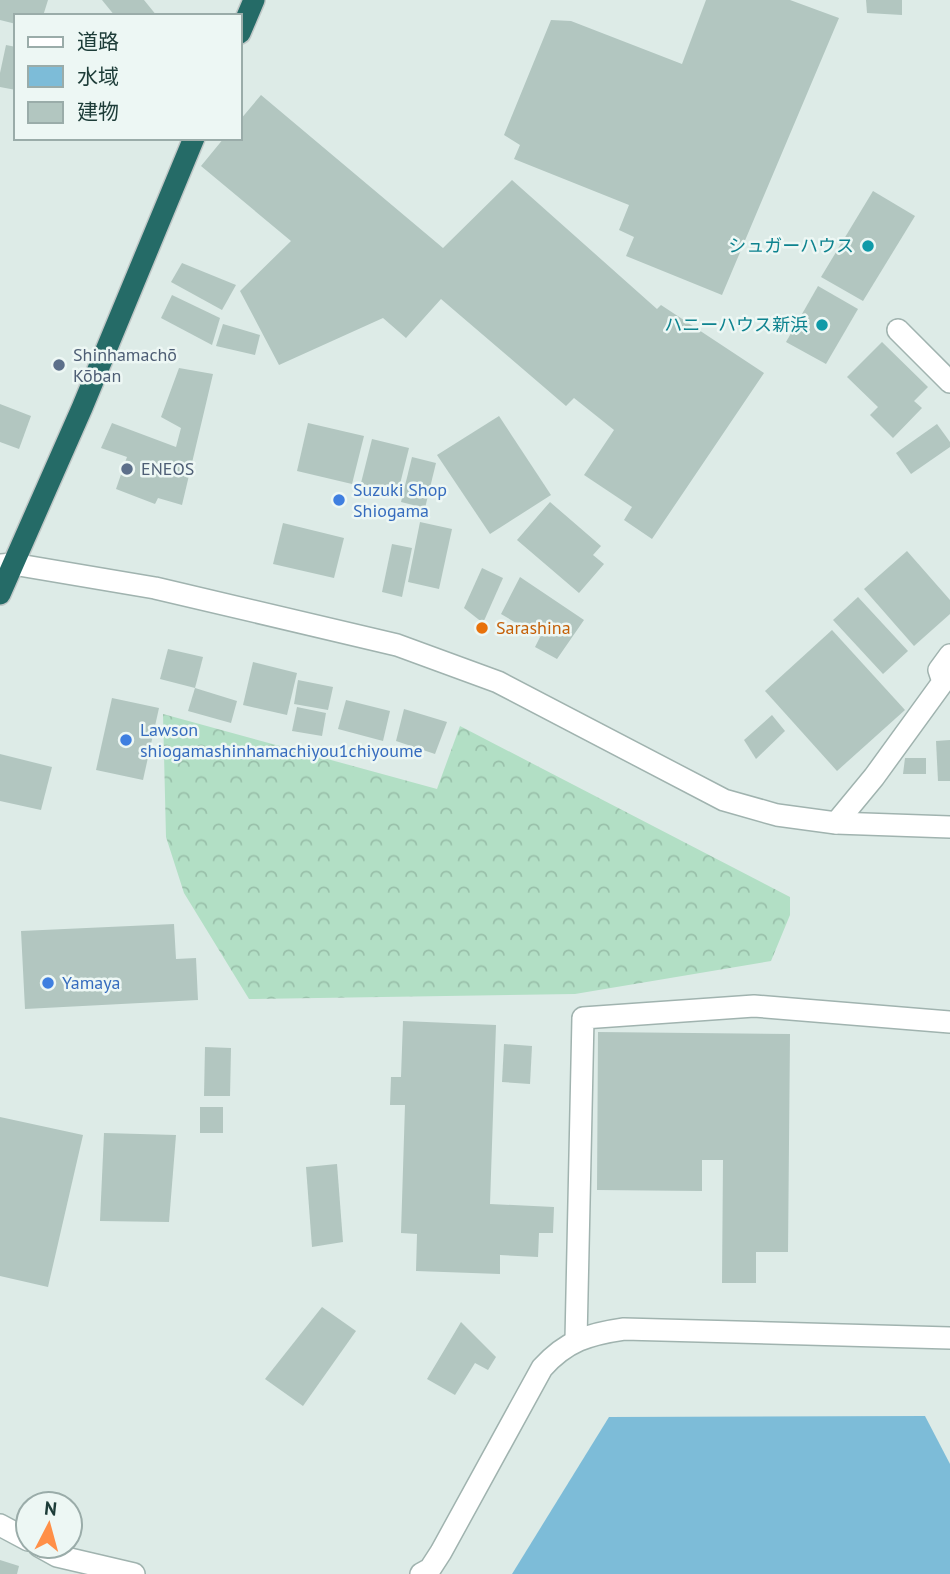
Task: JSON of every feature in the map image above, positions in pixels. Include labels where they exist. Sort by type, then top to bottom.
[{"type":"highway","points":[[242,28],[254,0]]},
{"type":"highway","points":[[0,594],[7,564],[82,408],[193,140]]},
{"type":"street","points":[[898,330],[950,382]]},
{"type":"street","points":[[7,564],[155,588],[397,645],[498,682],[724,800],[777,815],[836,823],[950,827]]},
{"type":"street","points":[[836,823],[874,777],[943,682],[939,670],[950,655]]},
{"type":"street","points":[[576,1340],[583,1018],[754,1006],[950,1022]]},
{"type":"street","points":[[421,1574],[430,1569],[441,1552],[542,1368],[556,1352],[576,1340],[624,1329],[950,1338]]},
{"type":"street","points":[[74,1560],[134,1574]]},
{"type":"green space","points":[[163,714],[437,789],[460,726],[790,897],[790,915],[771,961],[575,994],[249,999],[184,893],[166,837]]},
{"type":"water","points":[[925,1416],[950,1464],[950,1574],[512,1574],[609,1417]]},
{"type":"building","points":[[0,0],[48,0],[44,14],[14,14],[14,24],[0,20]]},
{"type":"building","points":[[102,0],[144,0],[155,14],[113,14]]},
{"type":"building","points":[[706,0],[790,0],[839,18],[722,295],[626,256],[634,237],[619,230],[629,205],[514,159],[520,145],[504,135],[551,20],[571,21],[682,64]]},
{"type":"building","points":[[866,0],[902,0],[902,15],[867,13]]},
{"type":"building","points":[[6,45],[14,47],[14,90],[0,87]]},
{"type":"building","points":[[261,95],[443,248],[512,180],[657,309],[661,305],[764,373],[652,539],[624,520],[632,507],[584,475],[614,430],[574,398],[566,406],[441,299],[406,338],[383,318],[279,365],[240,291],[291,241],[201,166],[222,140],[242,140],[242,118]]},
{"type":"building","name":"シュガーハウス","points":[[873,191],[915,216],[863,301],[821,277]]},
{"type":"building","points":[[182,263],[236,285],[222,310],[171,282]]},
{"type":"building","name":"ハニーハウス新浜","points":[[818,286],[858,309],[826,364],[786,342]]},
{"type":"building","points":[[172,295],[220,318],[212,345],[161,318]]},
{"type":"building","points":[[223,324],[260,335],[255,355],[216,346]]},
{"type":"building","points":[[882,342],[928,387],[914,401],[922,408],[893,438],[870,415],[878,407],[847,377]]},
{"type":"building","points":[[179,368],[213,374],[182,505],[158,498],[155,504],[116,489],[127,457],[101,448],[112,423],[176,447],[181,428],[161,417]]},
{"type":"building","points":[[0,404],[31,416],[19,449],[0,442]]},
{"type":"building","points":[[499,416],[551,495],[490,534],[437,455]]},
{"type":"building","points":[[308,423],[364,436],[352,484],[297,471]]},
{"type":"building","points":[[937,424],[950,442],[950,447],[911,474],[896,453]]},
{"type":"building","points":[[372,439],[409,448],[397,496],[360,487]]},
{"type":"building","points":[[412,457],[436,463],[425,508],[401,502]]},
{"type":"building","points":[[550,502],[601,546],[593,555],[604,564],[579,593],[517,540]]},
{"type":"building","points":[[420,522],[452,529],[439,589],[408,582]]},
{"type":"building","points":[[283,523],[344,538],[334,578],[273,564]]},
{"type":"building","points":[[392,544],[412,548],[402,597],[382,592]]},
{"type":"building","points":[[907,551],[950,600],[950,614],[914,646],[864,589]]},
{"type":"building","points":[[482,568],[503,578],[483,623],[464,608]]},
{"type":"building","points":[[520,577],[584,620],[557,659],[535,647],[540,637],[501,614]]},
{"type":"building","points":[[858,597],[908,651],[883,674],[833,620]]},
{"type":"building","points":[[832,630],[905,710],[837,771],[765,691]]},
{"type":"building","points":[[168,649],[203,657],[195,688],[160,679]]},
{"type":"building","points":[[253,662],[297,673],[287,715],[243,705]]},
{"type":"building","points":[[298,680],[333,687],[328,710],[294,704]]},
{"type":"building","points":[[195,688],[237,701],[231,723],[188,711]]},
{"type":"building","points":[[112,698],[159,708],[143,780],[96,770]]},
{"type":"building","points":[[346,700],[390,711],[383,741],[338,729]]},
{"type":"building","points":[[297,707],[326,713],[322,736],[292,731]]},
{"type":"building","points":[[404,709],[447,722],[435,754],[396,741]]},
{"type":"building","points":[[772,715],[785,731],[756,759],[744,740]]},
{"type":"building","points":[[950,740],[950,781],[938,781],[936,741]]},
{"type":"building","points":[[0,754],[52,767],[41,810],[0,801]]},
{"type":"building","points":[[905,758],[926,758],[926,774],[903,774]]},
{"type":"building","points":[[174,924],[176,959],[196,958],[198,1000],[25,1009],[21,931]]},
{"type":"building","points":[[403,1021],[496,1025],[490,1204],[554,1207],[553,1233],[539,1233],[538,1257],[500,1255],[500,1274],[416,1271],[417,1234],[401,1233],[405,1105],[390,1105],[391,1077],[401,1077]]},
{"type":"building","points":[[598,1032],[790,1034],[788,1252],[756,1252],[756,1283],[722,1283],[723,1160],[702,1160],[702,1191],[597,1190]]},
{"type":"building","points":[[504,1044],[532,1046],[530,1084],[502,1082]]},
{"type":"building","points":[[205,1047],[231,1048],[230,1096],[204,1096]]},
{"type":"building","points":[[200,1107],[223,1107],[223,1133],[200,1133]]},
{"type":"building","points":[[0,1117],[83,1135],[48,1287],[0,1276]]},
{"type":"building","points":[[104,1133],[176,1135],[169,1222],[100,1221]]},
{"type":"building","points":[[337,1164],[343,1242],[312,1247],[306,1167]]},
{"type":"building","points":[[322,1307],[356,1331],[303,1406],[265,1379]]},
{"type":"building","points":[[461,1322],[496,1357],[488,1370],[475,1363],[455,1395],[427,1379]]},
{"type":"building","points":[[0,1560],[19,1566],[17,1574],[0,1574]]},
{"type":"place","name":"シュガーハウス","points":[[868,246]]},
{"type":"place","name":"ハニーハウス新浜","points":[[822,325]]},
{"type":"place","name":"Shinhamachō Kōban","points":[[59,365]]},
{"type":"place","name":"ENEOS","points":[[127,469]]},
{"type":"place","name":"Suzuki Shop Shiogama","points":[[339,500]]},
{"type":"place","name":"Sarashina","points":[[482,628]]},
{"type":"place","name":"Lawson shiogamashinhamachiyou1chiyoume","points":[[126,740]]},
{"type":"place","name":"Yamaya","points":[[48,983]]}]
